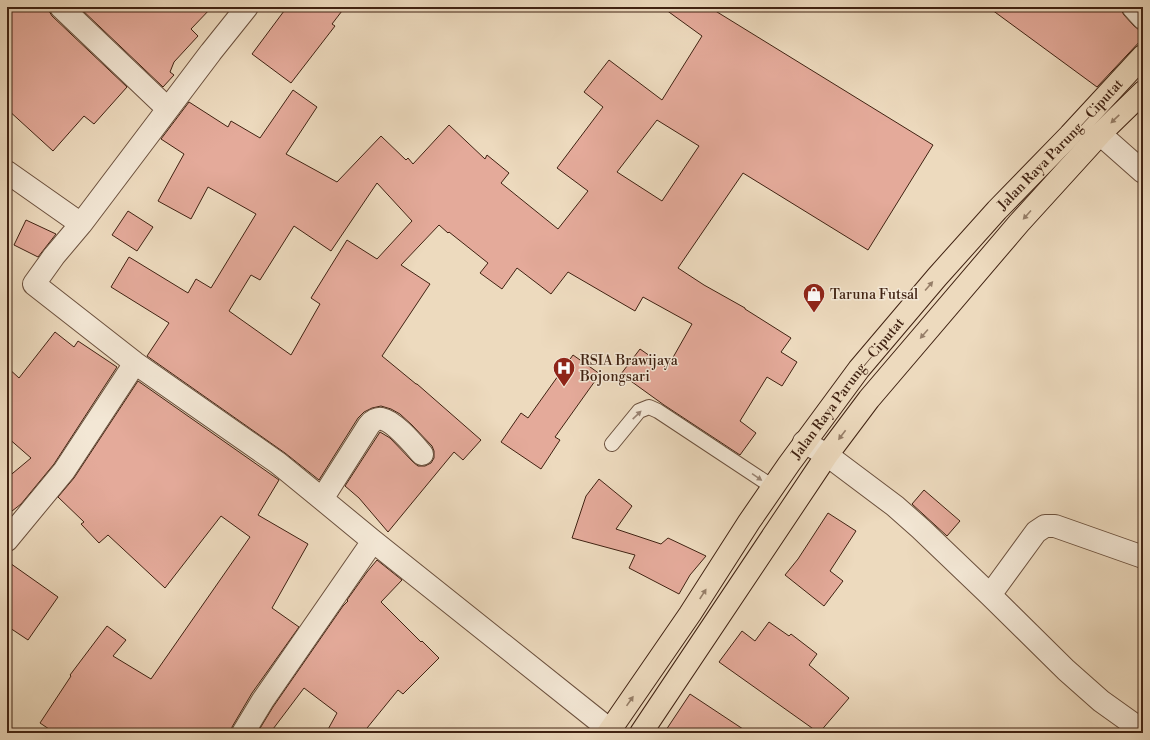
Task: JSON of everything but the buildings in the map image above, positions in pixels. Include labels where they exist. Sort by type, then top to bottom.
[{"type":"highway","name":"Jalan Raya Parung—Ciputat","points":[[609,731],[690,614],[804,442],[859,369],[937,277],[997,210],[1070,135],[1143,56]]},
{"type":"highway","name":"Jalan Raya Parung—Ciputat","points":[[642,733],[826,455],[869,399],[1019,223],[1100,134],[1143,92]]},
{"type":"street","points":[[61,7],[168,109]]},
{"type":"street","points":[[247,7],[211,52],[81,224],[54,256],[34,284],[135,363],[278,464],[322,498],[372,541],[609,731]]},
{"type":"street","points":[[1133,7],[1143,18]]},
{"type":"street","points":[[1100,134],[1143,172]]},
{"type":"street","points":[[7,172],[81,224]]},
{"type":"street","points":[[7,540],[64,471],[135,363]]},
{"type":"street","points":[[322,498],[373,421],[382,419],[389,422],[422,454]]},
{"type":"street","points":[[804,442],[826,455],[894,506],[921,529],[1090,692],[1143,731]]},
{"type":"street","points":[[990,595],[1036,532],[1045,526],[1055,526],[1143,557]]},
{"type":"street","points":[[243,733],[263,700],[372,541]]},
{"type":"lane","points":[[612,444],[639,411],[649,407],[658,411],[773,487]]},
{"type":"place","name":"Taruna Futsal","points":[[814,314]]},
{"type":"place","name":"RSIA Brawijaya Bojongsari","points":[[564,388]]}]
